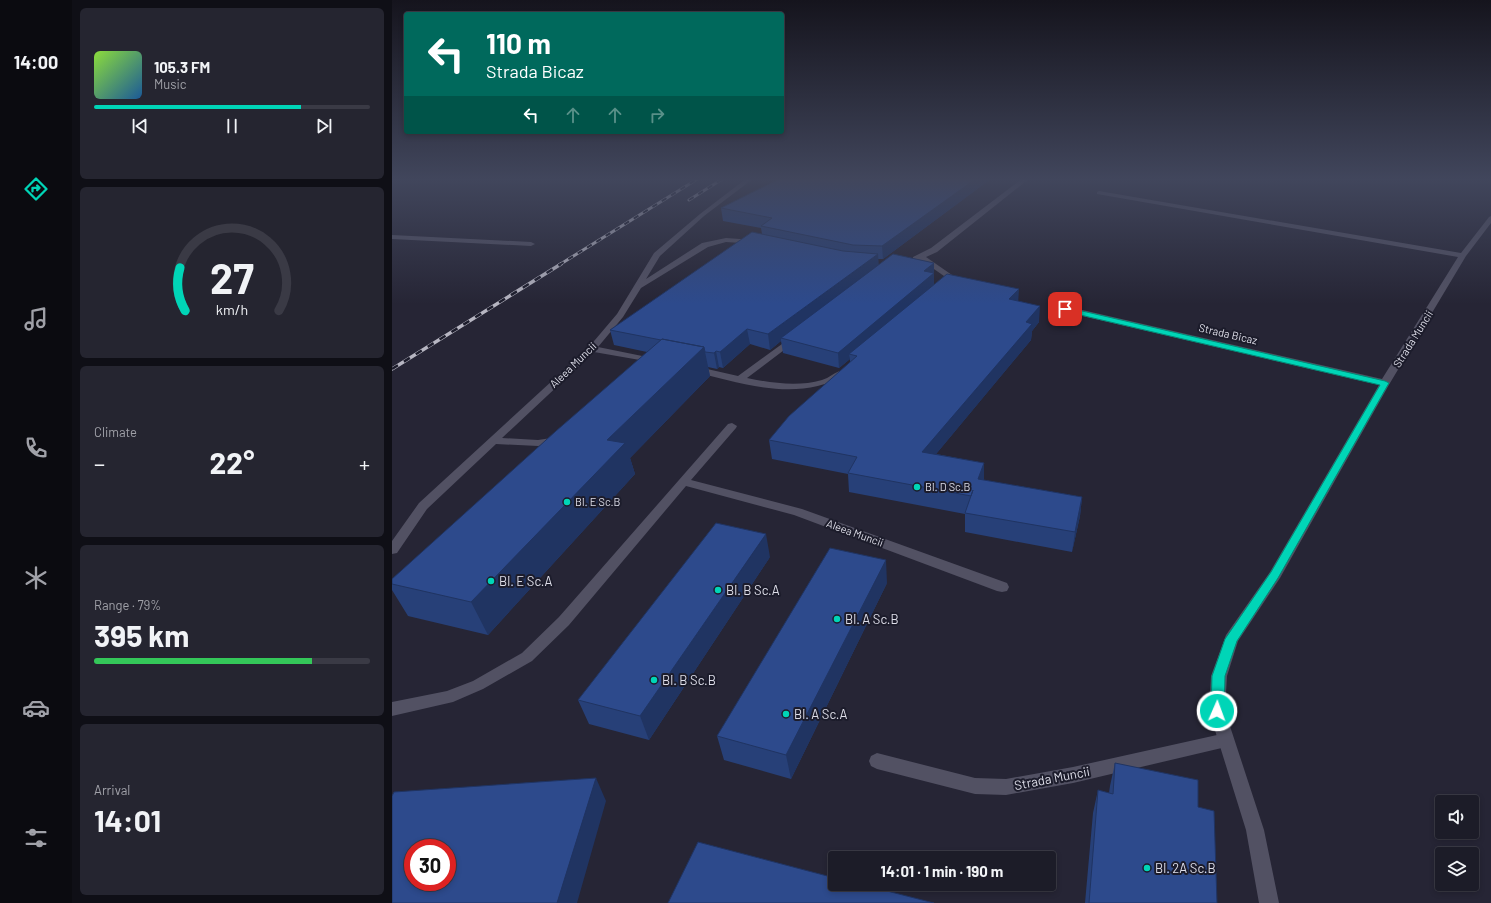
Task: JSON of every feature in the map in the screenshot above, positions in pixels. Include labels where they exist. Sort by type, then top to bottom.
[{"type":"street","name":"Aleea Muncii","points":[[392,550],[423,506],[491,441],[592,349],[620,314],[657,256],[696,220]]},
{"type":"street","points":[[907,262],[922,258],[973,220]]},
{"type":"street","points":[[1256,220],[1463,256]]},
{"type":"street","name":"Strada Muncii","points":[[1269,903],[1255,830],[1217,711],[1218,676],[1231,639],[1274,575],[1385,383],[1463,256],[1486,231],[1490,220]]},
{"type":"street","points":[[392,237],[531,244]]},
{"type":"street","points":[[637,287],[705,245],[726,240],[760,243]]},
{"type":"street","points":[[922,258],[948,275],[948,282],[936,292]]},
{"type":"street","name":"Strada Bicaz","points":[[1065,309],[1385,383]]},
{"type":"street","points":[[741,378],[803,331]]},
{"type":"street","points":[[592,349],[666,364]]},
{"type":"street","points":[[681,367],[787,387],[804,388],[822,384],[838,376],[850,366]]},
{"type":"street","points":[[392,709],[448,697],[478,685],[527,657],[564,621],[732,426]]},
{"type":"street","points":[[491,441],[538,443],[557,440],[568,436]]},
{"type":"street","name":"Aleea Muncii","points":[[683,482],[798,512],[1002,587]]},
{"type":"street","name":"Strada Muncii","points":[[877,761],[975,786],[1006,787],[1073,775],[1226,740]]},
{"type":"building","points":[[769,220],[918,220],[882,246],[853,245],[761,226]]},
{"type":"building","points":[[752,232],[843,251],[878,254],[768,334],[747,329],[720,352],[705,352],[704,347],[610,330]]},
{"type":"building","points":[[893,254],[934,263],[924,271],[934,273],[838,353],[781,338]]},
{"type":"building","points":[[947,274],[1019,289],[1009,299],[1040,306],[1026,322],[1032,324],[922,452],[984,463],[978,479],[1082,497],[1075,532],[965,513],[971,496],[848,473],[857,457],[769,440],[789,416],[857,356],[849,354]]},
{"type":"building","points":[[662,339],[704,347],[607,440],[625,443],[471,602],[392,584],[392,579],[556,431]]},
{"type":"building","points":[[716,523],[766,534],[640,716],[578,700]]},
{"type":"building","points":[[830,548],[886,560],[786,755],[717,736]]},
{"type":"building","name":"Bl. 2A Sc.B","points":[[1115,763],[1198,780],[1198,807],[1214,811],[1217,903],[1089,903],[1098,790],[1113,794]]},
{"type":"building","points":[[596,778],[557,903],[392,903],[392,796],[394,792]]},
{"type":"building","points":[[698,842],[828,876],[828,891],[887,891],[934,903],[668,903]]},
{"type":"railway","points":[[559,265],[631,220]]},
{"type":"railway","points":[[392,369],[561,264]]},
{"type":"place","name":"Bl. D Sc.B","points":[[917,487]]},
{"type":"place","name":"Bl. E Sc.B","points":[[567,502]]},
{"type":"place","name":"Bl. E Sc.A","points":[[491,581]]},
{"type":"place","name":"Bl. B Sc.A","points":[[718,590]]},
{"type":"place","name":"Bl. A Sc.B","points":[[837,619]]},
{"type":"place","name":"Bl. B Sc.B","points":[[654,680]]},
{"type":"place","name":"Bl. A Sc.A","points":[[786,714]]},
{"type":"place","name":"Bl. 2A Sc.B","points":[[1147,868]]},
{"type":"route","points":[[1065,309],[1385,383],[1274,575],[1231,639],[1218,676],[1217,711]]}]
